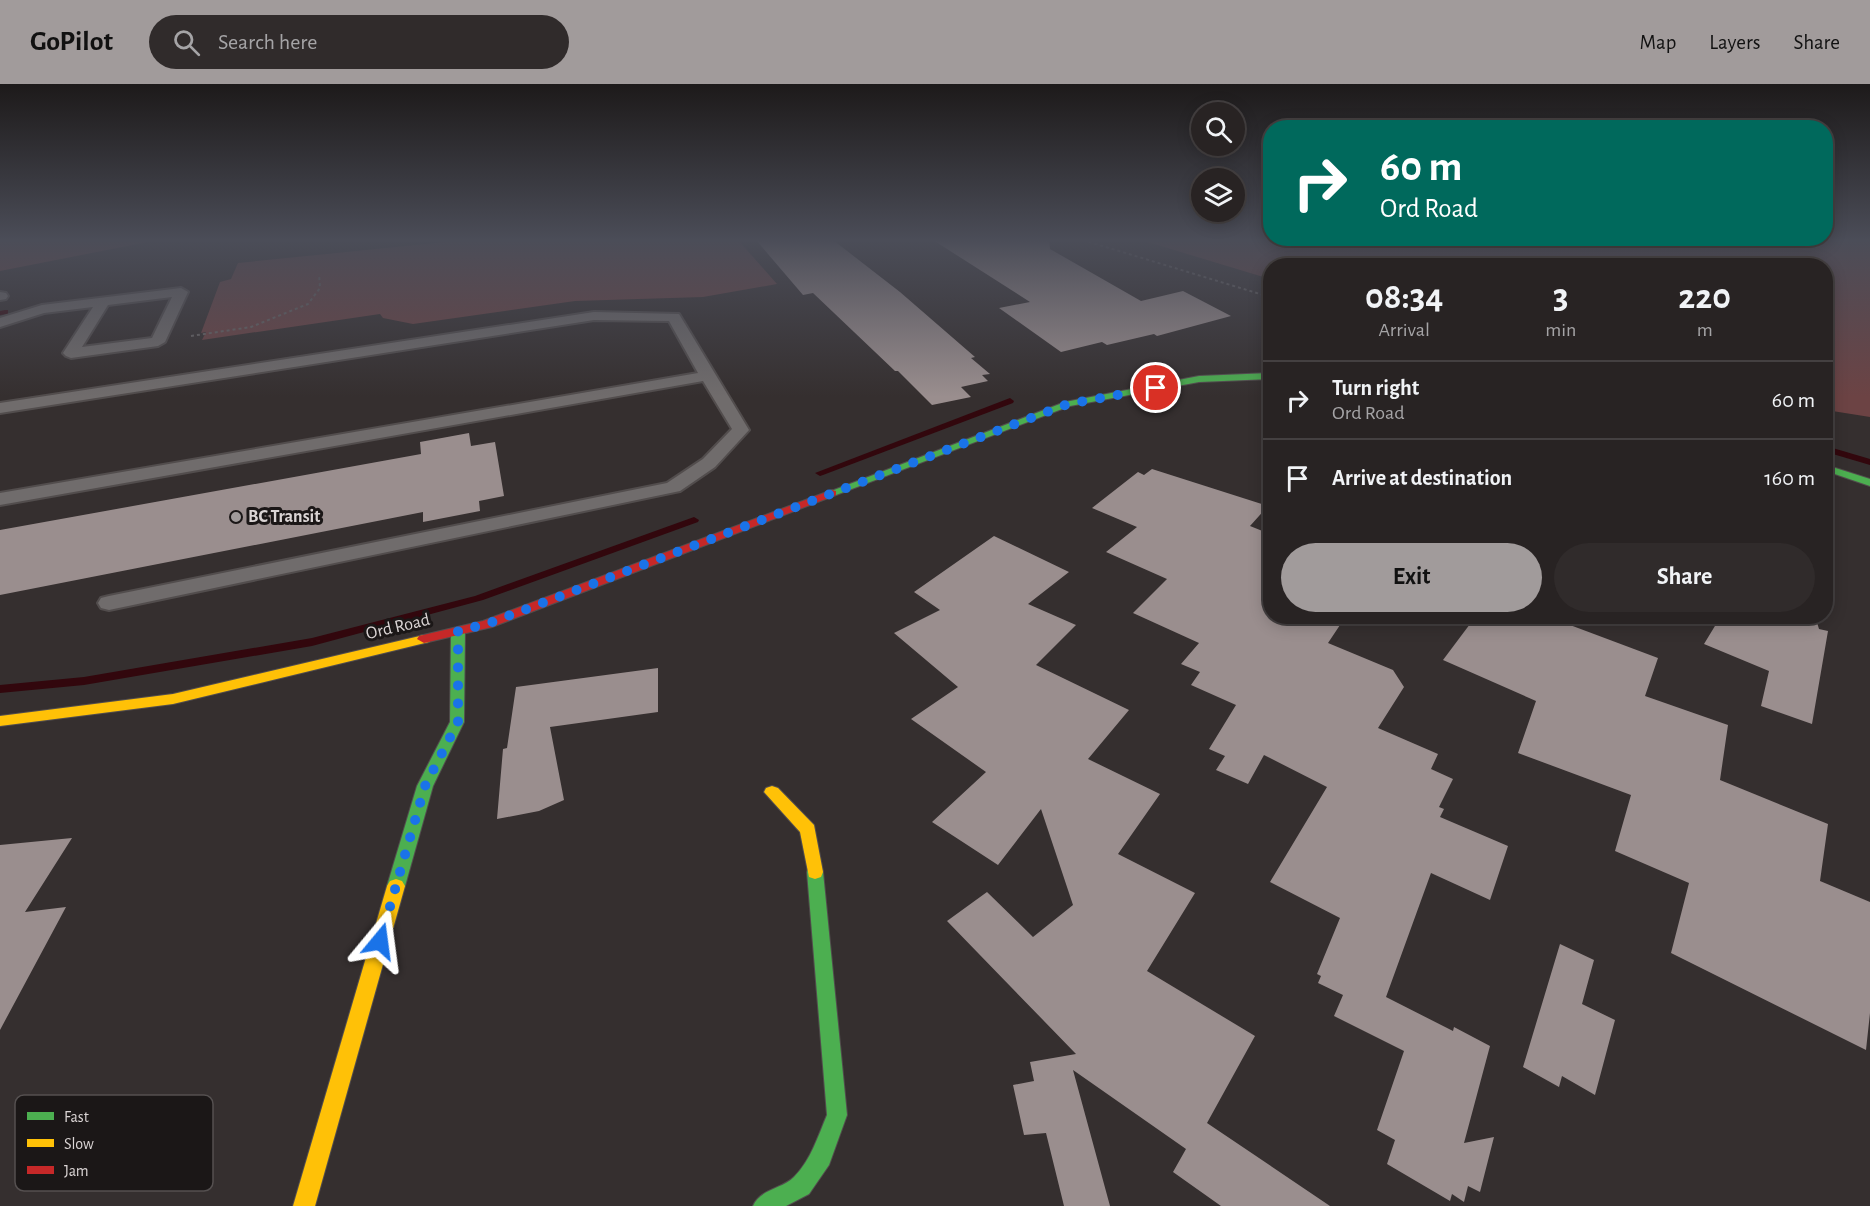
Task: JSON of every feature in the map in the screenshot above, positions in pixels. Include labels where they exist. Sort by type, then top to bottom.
[{"type":"street","name":"Ord Road","points":[[0,721],[173,699],[458,631],[498,620],[1068,404],[1199,379],[1263,376]]},
{"type":"street","points":[[1833,470],[1870,483]]},
{"type":"street","points":[[304,1206],[425,786],[458,722],[458,631]]},
{"type":"street","points":[[764,1206],[801,1186],[821,1157],[837,1115],[814,857],[808,830],[772,792]]},
{"type":"lane","points":[[0,323],[42,309],[178,292]]},
{"type":"lane","points":[[103,302],[71,353],[158,342],[180,292]]},
{"type":"lane","points":[[0,408],[594,316],[674,317],[741,430],[709,463],[673,487],[109,603]]},
{"type":"lane","points":[[0,499],[708,376]]},
{"type":"path","points":[[188,336],[251,327],[308,304],[317,292]]},
{"type":"shaded area","points":[[216,292],[729,292],[703,297],[575,301],[413,324],[383,318],[380,314],[202,340],[206,332],[201,333]]},
{"type":"shaded area","points":[[1833,292],[1870,292],[1870,417],[1833,411]]},
{"type":"building","points":[[801,292],[900,292],[975,357],[971,358],[990,374],[982,375],[988,381],[961,387],[971,397],[932,405],[813,293],[803,295]]},
{"type":"building","points":[[1015,292],[1126,292],[1141,301],[1186,292],[1231,316],[1157,336],[1154,334],[1107,345],[1102,342],[1061,352],[999,308],[1030,302]]},
{"type":"building","name":"BC Transit","points":[[469,433],[471,446],[495,442],[504,496],[479,501],[480,511],[423,522],[423,512],[0,595],[0,530],[421,454],[420,442]]},
{"type":"building","points":[[1152,469],[1263,504],[1263,512],[1250,526],[1263,531],[1263,624],[1341,624],[1328,643],[1393,670],[1404,687],[1378,728],[1438,754],[1431,769],[1453,779],[1439,807],[1444,809],[1440,817],[1508,846],[1490,900],[1431,873],[1386,997],[1453,1031],[1454,1027],[1490,1046],[1464,1143],[1494,1137],[1480,1192],[1468,1186],[1464,1202],[1452,1194],[1450,1201],[1387,1164],[1395,1140],[1377,1130],[1404,1051],[1334,1016],[1343,995],[1318,983],[1321,976],[1317,974],[1340,918],[1270,882],[1327,787],[1264,755],[1248,784],[1216,770],[1225,756],[1209,749],[1236,705],[1191,685],[1200,672],[1181,664],[1199,643],[1133,613],[1167,579],[1106,552],[1137,527],[1092,508],[1138,472],[1144,475]]},
{"type":"building","points":[[994,536],[1069,572],[1028,604],[1076,625],[1036,665],[1129,710],[1088,759],[1160,794],[1118,854],[1195,893],[1147,971],[1255,1036],[1207,1123],[1330,1206],[1221,1206],[1173,1172],[1186,1149],[1073,1070],[1110,1206],[1064,1206],[1046,1133],[1024,1135],[1013,1085],[1034,1081],[1030,1062],[1076,1054],[947,921],[987,892],[1033,937],[1073,905],[1041,809],[998,865],[932,822],[986,772],[911,719],[958,687],[894,633],[940,610],[914,592]]},
{"type":"building","points":[[1470,624],[1567,624],[1658,658],[1645,696],[1728,725],[1720,780],[1828,824],[1820,881],[1870,902],[1870,1013],[1866,1050],[1671,953],[1689,883],[1615,851],[1631,795],[1518,753],[1536,701],[1443,660]]},
{"type":"building","points":[[1716,624],[1817,624],[1819,629],[1828,631],[1812,724],[1761,706],[1769,671],[1704,644]]},
{"type":"building","points":[[658,668],[658,712],[550,727],[564,800],[539,811],[497,819],[503,749],[507,748],[516,687]]},
{"type":"building","points":[[72,838],[25,912],[66,907],[0,1030],[0,845]]},
{"type":"building","points":[[1560,944],[1594,960],[1582,1004],[1615,1020],[1595,1095],[1562,1076],[1559,1087],[1523,1067]]},
{"type":"waterway","points":[[0,313],[5,312]]},
{"type":"waterway","points":[[820,473],[1010,401]]},
{"type":"waterway","points":[[1833,451],[1870,462]]},
{"type":"waterway","points":[[0,689],[84,681],[312,642],[479,598],[694,520]]},
{"type":"traffic: fast","points":[[832,493],[1068,404],[1199,379],[1263,376]]},
{"type":"traffic: fast","points":[[1833,470],[1870,483]]},
{"type":"traffic: fast","points":[[396,886],[425,786],[457,722],[458,631]]},
{"type":"traffic: fast","points":[[764,1206],[801,1186],[821,1157],[837,1115],[815,872]]},
{"type":"traffic: slow","points":[[0,721],[173,699],[424,639]]},
{"type":"traffic: slow","points":[[772,792],[808,830],[815,872]]},
{"type":"traffic: slow","points":[[304,1206],[396,886]]},
{"type":"traffic: jam","points":[[424,639],[487,624],[832,493]]},
{"type":"place","name":"BC Transit","points":[[236,517]]},
{"type":"route","points":[[380,941],[425,786],[458,722],[458,631],[487,624],[1068,404],[1156,388]]}]
